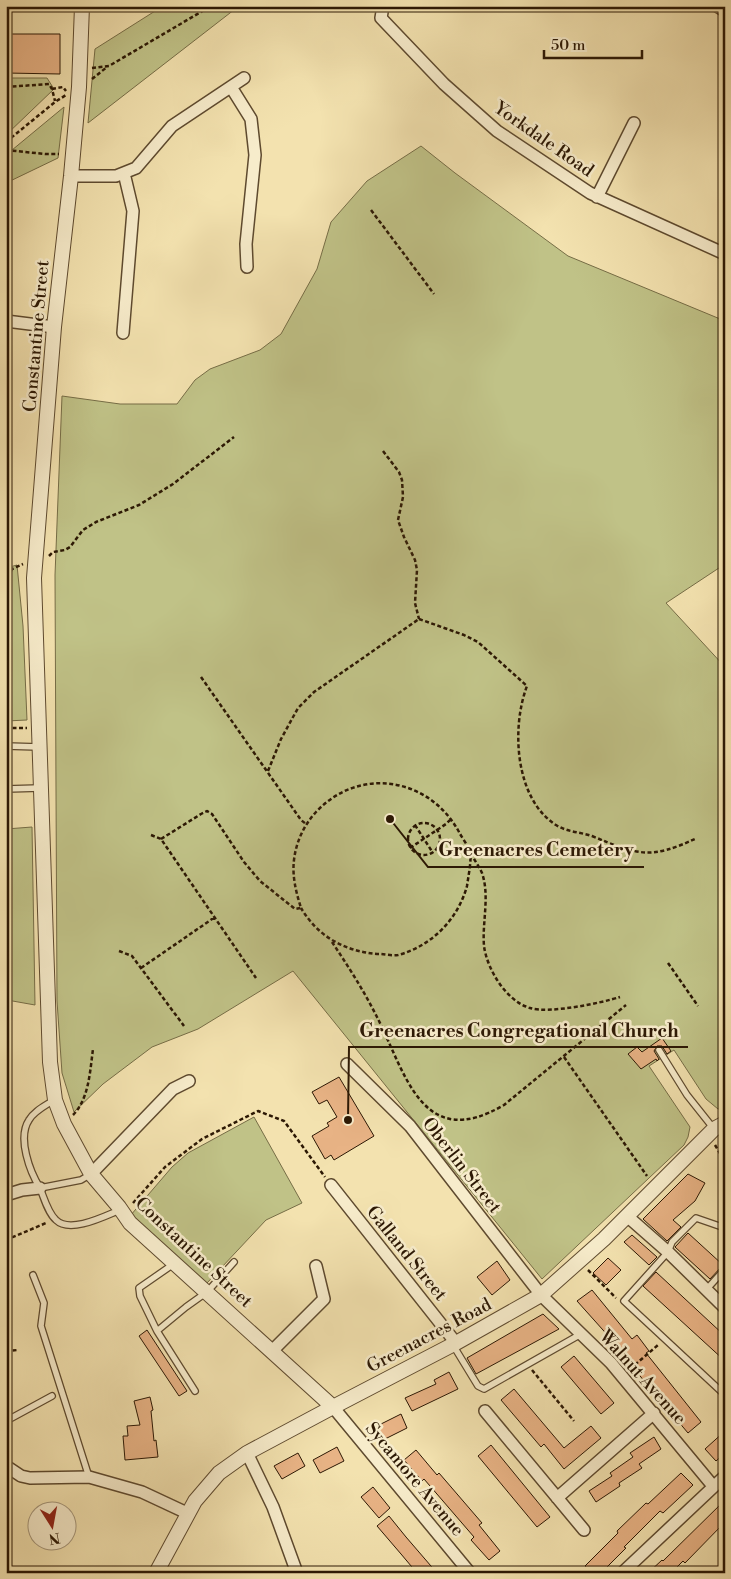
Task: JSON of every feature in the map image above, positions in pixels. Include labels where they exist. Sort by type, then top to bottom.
[{"type":"street","name":"Constantine Street","points":[[82,6],[79,87],[54,327],[34,578],[50,1062],[55,1100],[64,1124],[91,1174],[119,1212],[333,1407]]},
{"type":"street","name":"Yorkdale Road","points":[[383,6],[381,18],[450,90],[497,131],[597,197],[724,250]]},
{"type":"street","points":[[717,6],[725,11]]},
{"type":"street","points":[[71,176],[116,176],[136,168],[172,126],[244,78]]},
{"type":"street","points":[[231,87],[251,119],[255,155],[246,244],[247,267]]},
{"type":"street","points":[[597,197],[634,123]]},
{"type":"street","points":[[123,332],[133,211],[124,173]]},
{"type":"street","points":[[6,321],[54,327]]},
{"type":"street","name":"Oberlin Street","points":[[347,1064],[410,1126],[540,1295]]},
{"type":"street","points":[[91,1174],[173,1089],[189,1081]]},
{"type":"street","name":"Greenacres Road","points":[[156,1573],[187,1513],[209,1482],[219,1473],[248,1454],[333,1407],[455,1344],[540,1295],[580,1262],[716,1129]]},
{"type":"street","name":"Galland Street","points":[[331,1185],[455,1344]]},
{"type":"street","points":[[6,1195],[22,1190],[40,1188]]},
{"type":"street","points":[[627,1216],[668,1252],[725,1308]]},
{"type":"street","points":[[272,1351],[324,1299],[316,1266]]},
{"type":"street","name":"Walnut Avenue","points":[[540,1295],[622,1376],[713,1486]]},
{"type":"street","name":"Sycamore Avenue","points":[[333,1407],[470,1573]]},
{"type":"street","points":[[485,1411],[584,1530]]},
{"type":"street","points":[[557,1498],[654,1413]]},
{"type":"street","points":[[248,1454],[276,1513],[297,1573]]},
{"type":"street","points":[[6,1466],[21,1476],[30,1478],[90,1477],[142,1492],[187,1513]]},
{"type":"street","points":[[622,1573],[725,1476]]},
{"type":"lane","points":[[6,746],[39,747]]},
{"type":"lane","points":[[6,789],[40,788]]},
{"type":"lane","points":[[659,1050],[687,1095],[716,1129]]},
{"type":"lane","points":[[55,1100],[36,1112],[28,1121],[24,1138],[33,1178],[40,1188],[53,1217],[57,1222],[71,1225],[94,1221],[119,1212]]},
{"type":"lane","points":[[40,1188],[81,1180],[91,1174]]},
{"type":"lane","points":[[725,1228],[696,1218],[672,1242],[668,1252],[624,1301],[725,1395]]},
{"type":"lane","points":[[157,1331],[207,1292],[234,1262]]},
{"type":"lane","points":[[175,1263],[139,1288],[140,1296],[157,1331],[195,1391]]},
{"type":"lane","points":[[706,1290],[725,1269]]},
{"type":"lane","points":[[33,1276],[44,1303],[41,1326],[90,1477]]},
{"type":"lane","points":[[455,1344],[478,1386],[484,1389],[580,1334]]},
{"type":"lane","points":[[6,1421],[52,1396]]},
{"type":"path","points":[[90,80],[109,66],[211,6]]},
{"type":"path","points":[[90,68],[109,66]]},
{"type":"path","points":[[6,86],[49,84],[55,102]]},
{"type":"path","points":[[6,142],[67,94],[63,87],[52,89]]},
{"type":"path","points":[[6,150],[46,154],[73,154]]},
{"type":"path","points":[[371,210],[434,294]]},
{"type":"path","points":[[6,570],[35,558],[44,559],[53,552],[65,550],[70,547],[83,530],[96,522],[139,505],[173,484],[234,437]]},
{"type":"path","points":[[383,451],[399,472],[402,480],[403,497],[398,520],[415,560],[415,604],[419,619]]},
{"type":"path","points":[[6,583],[12,569]]},
{"type":"path","points":[[268,771],[281,739],[298,708],[314,692],[419,619]]},
{"type":"path","points":[[419,619],[464,634],[478,642],[527,686],[518,714],[518,746],[521,766],[536,807],[556,825],[564,830],[587,834],[623,849],[639,853],[663,852],[697,838]]},
{"type":"path","points":[[201,677],[301,820],[306,824]]},
{"type":"path","points":[[6,728],[38,728]]},
{"type":"path","points":[[470,852],[468,878],[463,901],[453,917],[444,927],[422,944],[396,955],[370,953],[344,947],[330,940],[320,932],[301,908],[295,886],[294,859],[296,849],[306,824],[321,807],[342,791],[369,784],[382,783],[408,787],[420,792],[439,805],[451,819],[470,852],[482,873],[486,898],[483,929],[487,957],[494,977],[512,998],[528,1008],[542,1010],[601,1003],[620,997]]},
{"type":"path","points":[[161,839],[207,811],[212,814],[244,862],[260,881],[295,909],[301,908]]},
{"type":"path","points":[[410,848],[451,819]]},
{"type":"path","points":[[420,823],[430,824],[438,830],[439,845],[433,853],[423,856],[410,848],[407,838],[408,833],[415,825],[420,823]]},
{"type":"path","points":[[415,825],[433,853]]},
{"type":"path","points":[[151,835],[161,839],[256,978]]},
{"type":"path","points":[[141,968],[215,917]]},
{"type":"path","points":[[330,940],[355,977],[377,1017],[407,1082],[416,1096],[438,1115],[447,1119],[461,1121],[474,1119],[504,1105],[626,1005]]},
{"type":"path","points":[[119,951],[132,956],[184,1026]]},
{"type":"path","points":[[668,963],[698,1006]]},
{"type":"path","points":[[64,1124],[80,1108],[89,1080],[93,1048]]},
{"type":"path","points":[[564,1057],[647,1176]]},
{"type":"path","points":[[119,1212],[165,1167],[202,1139],[258,1111],[284,1121],[331,1185]]},
{"type":"path","points":[[716,1129],[725,1162]]},
{"type":"path","points":[[6,1240],[50,1222]]},
{"type":"path","points":[[580,1262],[618,1301],[624,1301]]},
{"type":"path","points":[[622,1376],[664,1338]]},
{"type":"path","points":[[6,1351],[18,1350]]},
{"type":"path","points":[[527,1365],[574,1421]]},
{"type":"green space","points":[[163,6],[239,6],[88,123],[95,49]]},
{"type":"green space","points":[[6,78],[47,78],[54,89],[6,135]]},
{"type":"green space","points":[[64,107],[58,158],[6,183],[6,155]]},
{"type":"green space","points":[[421,146],[568,256],[725,321],[725,564],[666,603],[725,667],[725,1108],[718,1109],[706,1099],[674,1050],[649,1066],[690,1127],[684,1145],[542,1279],[293,971],[198,1029],[152,1047],[103,1084],[74,1112],[62,1073],[57,1001],[55,575],[62,396],[120,404],[177,404],[195,380],[210,369],[260,350],[281,334],[317,269],[331,222],[367,181]]},
{"type":"green space","points":[[17,565],[23,626],[27,720],[6,721],[6,568]]},
{"type":"green space","points":[[32,827],[35,1005],[7,1000],[6,1004],[6,829]]},
{"type":"green space","points":[[254,1117],[302,1203],[266,1220],[207,1283],[130,1216],[172,1167],[188,1153]]},
{"type":"building","points":[[6,34],[60,34],[60,74],[6,73]]},
{"type":"building","points":[[662,1038],[671,1051],[667,1054],[662,1046],[657,1046],[654,1051],[659,1059],[641,1069],[628,1054],[637,1047],[642,1052]]},
{"type":"building","points":[[339,1077],[374,1136],[334,1160],[331,1155],[325,1159],[312,1136],[329,1126],[327,1123],[337,1117],[327,1100],[319,1104],[312,1092]]},
{"type":"building","points":[[688,1174],[705,1183],[695,1201],[673,1220],[681,1227],[667,1241],[643,1219]]},
{"type":"building","points":[[688,1233],[723,1265],[710,1279],[675,1247]]},
{"type":"building","points":[[632,1235],[657,1257],[649,1265],[624,1242]]},
{"type":"building","points":[[608,1258],[621,1270],[606,1285],[593,1273]]},
{"type":"building","points":[[497,1261],[510,1280],[492,1295],[477,1277]]},
{"type":"building","points":[[656,1272],[725,1336],[725,1361],[643,1286]]},
{"type":"building","points":[[592,1290],[632,1339],[637,1335],[649,1351],[646,1353],[701,1422],[688,1433],[635,1370],[620,1349],[577,1301]]},
{"type":"building","points":[[543,1314],[559,1329],[476,1374],[467,1358]]},
{"type":"building","points":[[147,1330],[187,1391],[179,1396],[139,1336]]},
{"type":"building","points":[[574,1356],[614,1403],[601,1414],[561,1367]]},
{"type":"building","points":[[449,1372],[458,1389],[412,1411],[405,1398],[436,1384],[434,1380]]},
{"type":"building","points":[[514,1389],[564,1448],[591,1426],[601,1438],[564,1469],[544,1444],[541,1447],[501,1400]]},
{"type":"building","points":[[150,1397],[153,1410],[151,1411],[154,1441],[156,1440],[158,1457],[125,1460],[123,1436],[128,1436],[127,1426],[140,1425],[134,1401]]},
{"type":"building","points":[[401,1414],[407,1428],[383,1440],[377,1426]]},
{"type":"building","points":[[725,1431],[725,1453],[716,1461],[705,1449]]},
{"type":"building","points":[[654,1437],[661,1449],[639,1464],[642,1468],[619,1483],[620,1486],[596,1502],[589,1491],[612,1476],[610,1473],[633,1457],[630,1453]]},
{"type":"building","points":[[491,1445],[550,1517],[537,1527],[478,1456]]},
{"type":"building","points":[[337,1447],[344,1461],[320,1473],[313,1460]]},
{"type":"building","points":[[416,1450],[437,1475],[439,1473],[482,1523],[479,1525],[500,1551],[489,1560],[471,1540],[474,1537],[424,1479],[422,1481],[404,1460]]},
{"type":"building","points":[[298,1453],[305,1466],[282,1479],[274,1466]]},
{"type":"building","points":[[681,1473],[693,1485],[663,1513],[660,1511],[601,1573],[592,1573],[585,1566],[618,1533],[617,1531]]},
{"type":"building","points":[[373,1487],[390,1508],[379,1518],[361,1497]]},
{"type":"building","points":[[725,1500],[725,1522],[685,1563],[683,1561],[673,1571],[675,1573],[648,1573],[663,1561]]},
{"type":"building","points":[[389,1516],[437,1573],[417,1573],[377,1526]]},
{"type":"place","name":"Greenacres Cemetery","points":[[390,819]]},
{"type":"place","name":"Greenacres Congregational Church","points":[[348,1120]]}]
